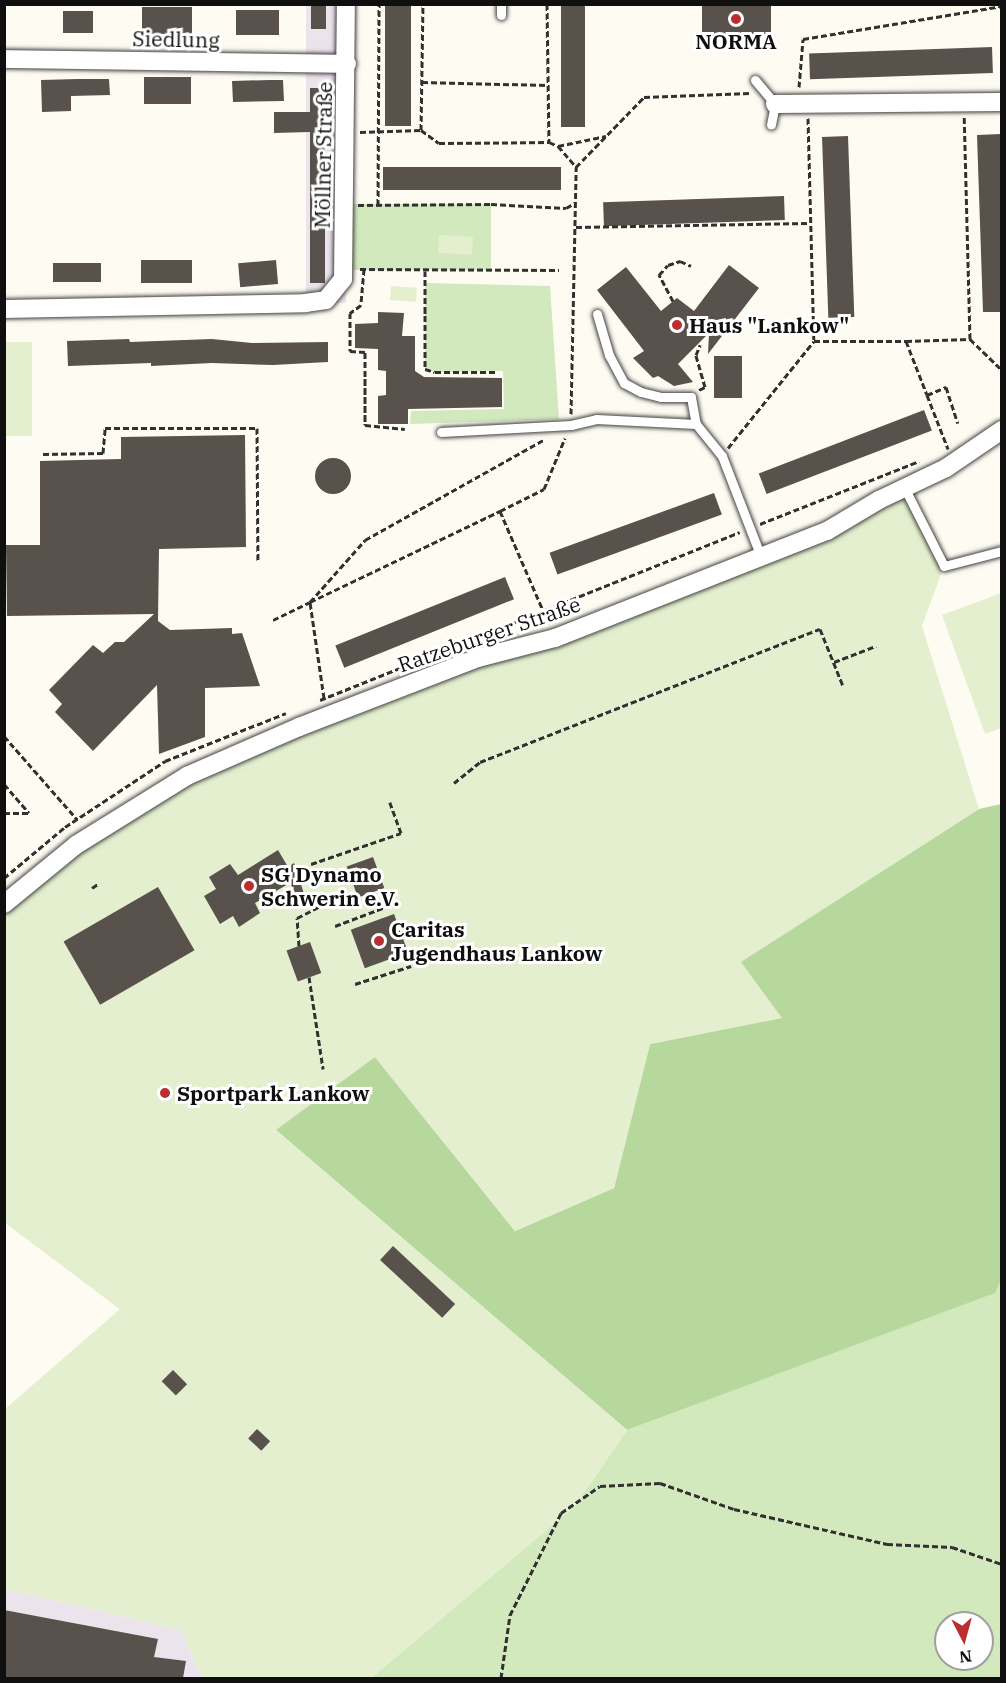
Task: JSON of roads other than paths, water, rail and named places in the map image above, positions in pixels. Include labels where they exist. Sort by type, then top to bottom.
[{"type":"street","name":"Möllner Straße","points":[[4,309],[304,303],[326,300],[343,279],[346,4]]},
{"type":"street","name":"Siedlung","points":[[4,59],[347,64]]},
{"type":"street","points":[[771,98],[802,104],[1002,102]]},
{"type":"street","name":"Ratzeburger Straße","points":[[4,904],[76,845],[187,776],[299,727],[478,658],[555,638],[827,531],[879,500],[946,468],[1002,430]]},
{"type":"lane","points":[[501,4],[501,15]]},
{"type":"lane","points":[[755,80],[771,98],[771,125]]},
{"type":"lane","points":[[597,314],[609,355],[624,383],[640,392],[691,397],[696,424],[722,456],[761,557]]},
{"type":"lane","points":[[441,432],[571,424],[596,419],[696,424]]},
{"type":"lane","points":[[905,489],[944,566],[1002,551]]},
{"type":"place","name":"NORMA","points":[[736,19]]},
{"type":"place","name":"Haus \"Lankow\"","points":[[677,325]]},
{"type":"place","name":"SG Dynamo Schwerin e.V.","points":[[249,886]]},
{"type":"place","name":"Caritas Jugendhaus Lankow","points":[[379,941]]},
{"type":"place","name":"Sportpark Lankow","points":[[165,1093]]}]
